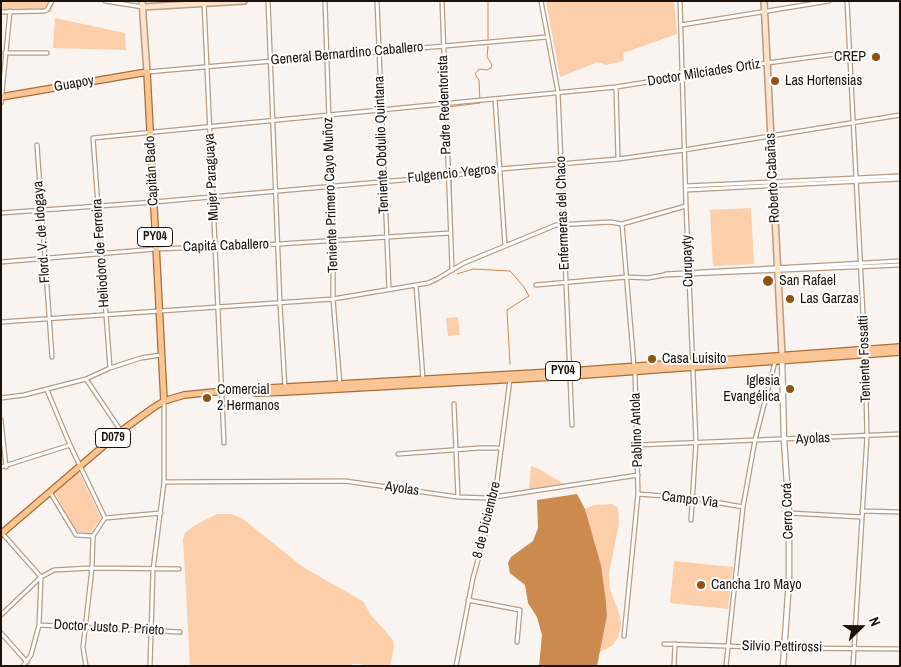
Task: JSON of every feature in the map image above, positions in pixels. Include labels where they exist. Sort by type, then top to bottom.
[{"type":"main road","points":[[143,2],[204,3],[244,1]]},
{"type":"main road","name":"Roberto Cabañas","points":[[764,1],[782,358]]},
{"type":"main road","name":"Capitán Bado","points":[[143,2],[164,401]]},
{"type":"main road","name":"Guapoy","points":[[1,99],[147,72]]},
{"type":"main road","name":"PY04","points":[[164,401],[184,395],[224,392],[571,373],[865,352],[900,347]]},
{"type":"main road","name":"PY04","points":[[865,352],[900,352]]},
{"type":"main road","name":"PY04","points":[[693,364],[775,361],[782,358]]},
{"type":"main road","name":"PY04","points":[[340,386],[423,378],[510,376]]},
{"type":"main road","name":"D079","points":[[2,533],[121,431],[164,401]]},
{"type":"street","points":[[1,12],[48,10],[52,1]]},
{"type":"street","points":[[105,1],[143,2]]},
{"type":"street","points":[[268,1],[285,390]]},
{"type":"street","name":"Teniente Primero Cayo Muñoz","points":[[325,1],[332,185],[333,299],[340,386]]},
{"type":"street","name":"Teniente Obdulio Quintana","points":[[377,1],[389,289]]},
{"type":"street","name":"Padre Redentorista","points":[[442,1],[442,46],[452,269]]},
{"type":"street","name":"Enfermeras del Chaco","points":[[541,1],[558,92],[572,425]]},
{"type":"street","name":"Curupayty","points":[[680,1],[696,442],[691,520]]},
{"type":"street","points":[[681,25],[829,1]]},
{"type":"street","name":"Teniente Fossatti","points":[[847,1],[865,352],[867,436],[853,666]]},
{"type":"street","name":"Mujer Paraguaya","points":[[204,3],[216,246],[217,307],[224,392],[224,443]]},
{"type":"street","points":[[1,99],[10,12]]},
{"type":"street","name":"General Bernardino Caballero","points":[[147,72],[547,37]]},
{"type":"street","name":"Doctor Milcíades Ortiz","points":[[93,138],[210,125],[616,87],[850,52]]},
{"type":"street","points":[[5,53],[47,53]]},
{"type":"street","points":[[616,87],[618,159]]},
{"type":"street","points":[[496,99],[505,246]]},
{"type":"street","name":"Fulgencio Yegros","points":[[1,213],[98,207],[618,159],[900,115]]},
{"type":"street","name":"Heliodoro de Ferreira","points":[[93,138],[110,368]]},
{"type":"street","name":"Flord. V. de Idogaya","points":[[37,145],[52,357]]},
{"type":"street","points":[[686,188],[900,178]]},
{"type":"street","points":[[1,322],[280,304],[333,299],[416,285],[437,279],[452,269],[563,224],[610,222],[622,224],[686,206]]},
{"type":"street","name":"Pablino Antola","points":[[622,224],[634,368],[638,475],[638,494],[624,636]]},
{"type":"street","name":"Capitá Caballero","points":[[1,262],[156,249],[279,244],[450,233]]},
{"type":"street","points":[[536,285],[627,277],[648,278],[668,273],[900,263]]},
{"type":"street","points":[[416,285],[423,378]]},
{"type":"street","points":[[1,398],[47,390],[86,379],[110,368],[141,358],[162,355]]},
{"type":"street","name":"Cerro Corá","points":[[782,358],[784,440],[789,513],[789,580],[783,666]]},
{"type":"street","points":[[726,666],[742,506],[755,440],[775,361]]},
{"type":"street","name":"8 de Diciembre","points":[[456,666],[468,600],[495,497],[510,376]]},
{"type":"street","points":[[86,379],[121,431]]},
{"type":"street","points":[[47,390],[79,466],[106,518]]},
{"type":"street","points":[[150,666],[153,570],[164,482],[164,401]]},
{"type":"street","points":[[454,404],[458,497]]},
{"type":"street","points":[[1,420],[3,467],[70,445]]},
{"type":"street","name":"Ayolas","points":[[637,445],[900,434]]},
{"type":"street","points":[[398,454],[501,448]]},
{"type":"street","name":"Ayolas","points":[[164,482],[345,481],[458,497],[495,497],[638,475]]},
{"type":"street","points":[[50,492],[76,535],[93,536]]},
{"type":"street","name":"Campo Vìa","points":[[638,494],[692,498],[742,506]]},
{"type":"street","points":[[862,510],[900,512]]},
{"type":"street","points":[[86,666],[83,647],[92,568],[93,536],[106,518],[161,513]]},
{"type":"street","points":[[789,513],[861,517]]},
{"type":"street","points":[[2,533],[41,578],[39,625],[34,647],[23,666]]},
{"type":"street","points":[[1,615],[41,578],[54,570],[92,568],[179,569]]},
{"type":"street","points":[[468,600],[520,610],[517,642]]},
{"type":"street","name":"Doctor Justo P. Prieto","points":[[39,625],[180,632]]},
{"type":"street","points":[[1,633],[27,662]]},
{"type":"street","name":"Silvio Pettirossi","points":[[664,644],[900,649]]},
{"type":"street","points":[[674,666],[675,644]]},
{"type":"shaded area","points":[[1,1],[55,1],[51,12],[1,12]]},
{"type":"shaded area","points":[[546,1],[674,1],[677,34],[623,53],[624,61],[606,65],[598,62],[560,77]]},
{"type":"shaded area","points":[[55,18],[125,33],[126,50],[53,48]]},
{"type":"shaded area","points":[[751,208],[754,264],[713,266],[710,210]]},
{"type":"shaded area","points":[[458,317],[460,335],[448,336],[446,318]]},
{"type":"shaded area","points":[[531,466],[539,469],[566,485],[529,491]]},
{"type":"shaded area","points":[[79,472],[101,518],[90,533],[77,532],[55,493]]},
{"type":"shaded area","points":[[577,494],[585,509],[601,565],[606,601],[607,616],[597,666],[539,666],[542,635],[537,617],[528,603],[525,585],[510,573],[508,563],[511,557],[533,541],[538,528],[537,500]]},
{"type":"shaded area","points":[[612,504],[618,508],[619,524],[609,573],[610,589],[620,616],[621,626],[618,637],[613,645],[600,652],[607,616],[606,601],[601,565],[585,509],[594,505]]},
{"type":"shaded area","points":[[217,514],[231,514],[243,519],[303,567],[364,602],[370,614],[393,640],[394,647],[390,666],[353,664],[351,666],[190,666],[183,539],[185,533],[192,527]]},
{"type":"shaded area","name":"Cancha 1ro Mayo","points":[[674,561],[733,567],[728,609],[670,603]]},
{"type":"waterway","points":[[488,1],[488,39]]},
{"type":"waterway","points":[[450,172],[448,107],[480,103],[479,80],[475,74],[479,69],[487,70],[491,68],[492,65],[487,57],[488,46]]},
{"type":"waterway","points":[[451,179],[453,265]]},
{"type":"waterway","points":[[457,274],[473,269],[510,271],[524,287],[529,296],[507,310],[510,364]]},
{"type":"place","name":"CREP","points":[[876,57]]},
{"type":"place","name":"Las Hortensias","points":[[775,81]]},
{"type":"place","name":"San Rafael","points":[[768,281]]},
{"type":"place","name":"Las Garzas","points":[[790,299]]},
{"type":"place","name":"Casa Luisito","points":[[652,359]]},
{"type":"place","name":"Iglesia Evangélica","points":[[790,389]]},
{"type":"place","name":"Comercial 2 Hermanos","points":[[207,398]]},
{"type":"place","name":"Cancha 1ro Mayo","points":[[701,585]]}]
